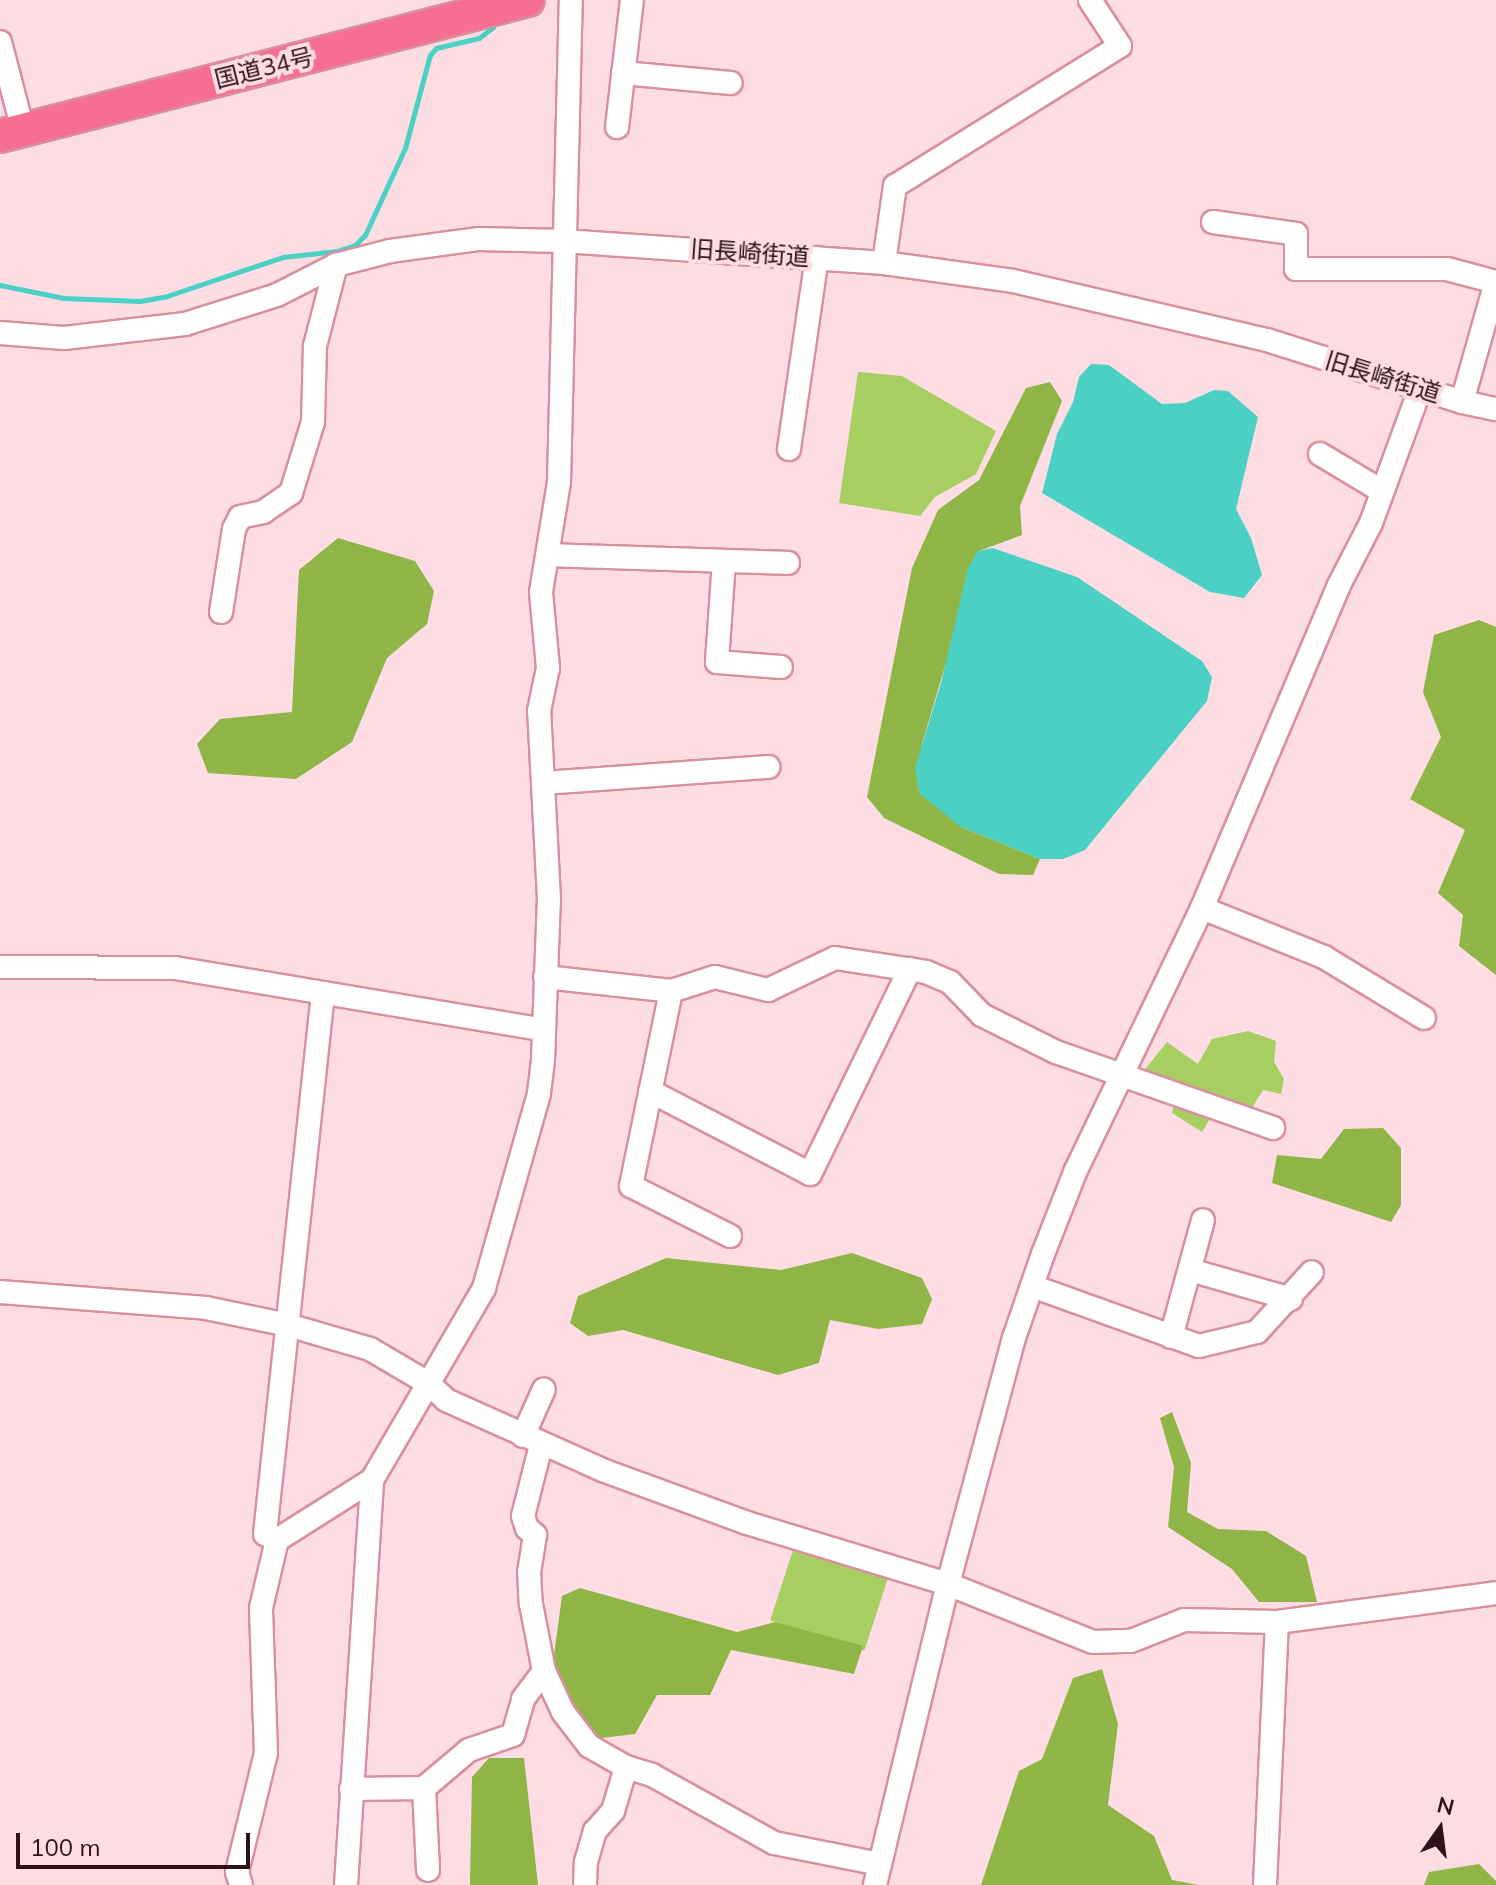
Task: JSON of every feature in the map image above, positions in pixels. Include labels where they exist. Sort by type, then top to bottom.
[{"type":"highway","name":"国道34号","points":[[12,133],[528,0]]},
{"type":"street","points":[[346,1885],[372,1480],[484,1288],[539,1093],[549,899],[539,711],[548,668],[541,592],[559,482],[571,0]]},
{"type":"street","points":[[617,127],[632,0]]},
{"type":"street","points":[[884,263],[895,186],[1120,46],[1090,0]]},
{"type":"street","points":[[0,42],[12,133]]},
{"type":"street","points":[[623,73],[731,83]]},
{"type":"street","points":[[1213,222],[1296,234],[1296,269],[1447,269],[1496,282],[1462,402]]},
{"type":"street","name":"旧長崎街道","points":[[0,333],[64,338],[185,324],[277,295],[336,265],[390,251],[479,239],[563,241],[884,263],[1013,281],[1267,340],[1462,402],[1496,409]]},
{"type":"street","points":[[789,449],[817,258]]},
{"type":"street","points":[[221,612],[234,529],[240,517],[263,512],[291,493],[313,422],[315,346],[336,265]]},
{"type":"street","points":[[544,1389],[532,1441],[523,1516],[527,1528],[535,1535],[529,1571],[544,1671],[563,1712],[589,1746],[626,1767],[652,1775],[774,1843],[878,1875],[948,1584],[1014,1338],[1032,1286],[1076,1170],[1202,908],[1338,587],[1371,523],[1380,490],[1420,389]]},
{"type":"street","points":[[1320,454],[1380,490]]},
{"type":"street","points":[[549,555],[788,563]]},
{"type":"street","points":[[724,561],[717,662],[781,667]]},
{"type":"street","points":[[544,783],[768,767]]},
{"type":"street","points":[[1202,908],[1324,957],[1424,1018]]},
{"type":"street","points":[[545,977],[671,991],[715,977],[768,990],[835,958],[910,969],[950,982],[982,1015],[1056,1052],[1273,1128]]},
{"type":"street","points":[[0,967],[175,968],[544,1030]]},
{"type":"street","points":[[650,1091],[810,1174],[910,969]]},
{"type":"street","points":[[671,991],[631,1186],[730,1236]]},
{"type":"street","points":[[277,1540],[265,1534],[323,993]]},
{"type":"street","points":[[1171,1337],[1203,1220]]},
{"type":"street","points":[[1190,1270],[1291,1299]]},
{"type":"street","points":[[1032,1286],[1199,1346],[1257,1332],[1291,1299],[1312,1272]]},
{"type":"street","points":[[0,1292],[206,1308],[288,1325],[370,1349],[428,1383],[446,1400],[532,1441],[747,1523],[948,1584],[1093,1642],[1131,1641],[1184,1620],[1277,1622],[1496,1593]]},
{"type":"street","points":[[241,1885],[237,1872],[266,1753],[261,1608],[277,1540],[372,1480]]},
{"type":"street","points":[[1265,1885],[1277,1622]]},
{"type":"street","points":[[351,1789],[424,1788],[469,1750],[513,1735],[523,1699],[544,1671]]},
{"type":"street","points":[[585,1885],[586,1862],[595,1831],[613,1811],[626,1767]]},
{"type":"street","points":[[424,1788],[428,1870]]},
{"type":"green space","points":[[858,372],[902,376],[996,431],[976,474],[935,497],[920,516],[839,503]]},
{"type":"green space","points":[[1050,382],[1062,401],[1020,506],[1022,535],[979,551],[922,744],[961,827],[1040,859],[1033,875],[999,874],[884,818],[867,797],[912,568],[938,510],[979,480],[1026,388]]},
{"type":"green space","points":[[338,538],[415,561],[434,591],[427,624],[387,658],[352,742],[296,779],[208,773],[197,744],[220,719],[292,712],[299,570]]},
{"type":"green space","points":[[1479,620],[1496,627],[1496,975],[1459,946],[1463,915],[1438,893],[1465,830],[1410,799],[1441,737],[1423,692],[1434,635]]},
{"type":"green space","points":[[1248,1031],[1276,1041],[1274,1062],[1284,1079],[1281,1094],[1263,1090],[1250,1111],[1220,1102],[1202,1132],[1172,1113],[1177,1088],[1138,1078],[1167,1042],[1198,1064],[1212,1039]]},
{"type":"green space","points":[[1383,1128],[1401,1148],[1401,1205],[1391,1222],[1272,1183],[1277,1155],[1321,1159],[1344,1129]]},
{"type":"green space","points":[[852,1253],[922,1278],[932,1299],[922,1324],[878,1329],[830,1320],[819,1363],[778,1375],[623,1330],[588,1336],[570,1323],[578,1296],[666,1258],[781,1270]]},
{"type":"green space","points":[[1172,1412],[1191,1463],[1187,1512],[1218,1529],[1266,1531],[1306,1556],[1317,1602],[1259,1602],[1232,1569],[1168,1527],[1174,1467],[1160,1418]]},
{"type":"green space","points":[[794,1547],[888,1578],[864,1651],[770,1620]]},
{"type":"green space","points":[[580,1588],[737,1632],[775,1622],[863,1646],[854,1674],[731,1650],[710,1695],[657,1695],[635,1734],[593,1739],[571,1708],[553,1662],[562,1596]]},
{"type":"green space","points":[[1102,1669],[1118,1724],[1108,1805],[1154,1836],[1172,1880],[1199,1885],[981,1885],[1019,1771],[1042,1759],[1073,1678]]},
{"type":"green space","points":[[489,1758],[524,1758],[538,1885],[470,1885],[472,1777]]},
{"type":"green space","points":[[1479,1864],[1496,1881],[1496,1885],[1424,1885],[1429,1872]]},
{"type":"water","points":[[1091,364],[1109,365],[1162,404],[1185,403],[1214,390],[1228,391],[1258,417],[1236,509],[1251,538],[1262,575],[1244,598],[1210,592],[1042,493],[1057,434],[1073,402],[1079,377]]},
{"type":"water","points":[[993,548],[1077,577],[1202,661],[1212,677],[1207,701],[1085,850],[1063,859],[1040,859],[961,827],[919,793],[915,768],[941,683],[968,568],[978,551]]},
{"type":"waterway","points":[[0,285],[64,298],[140,301],[167,296],[283,257],[337,251],[355,245],[365,235],[405,148],[430,55],[436,48],[479,38],[493,27]]}]
